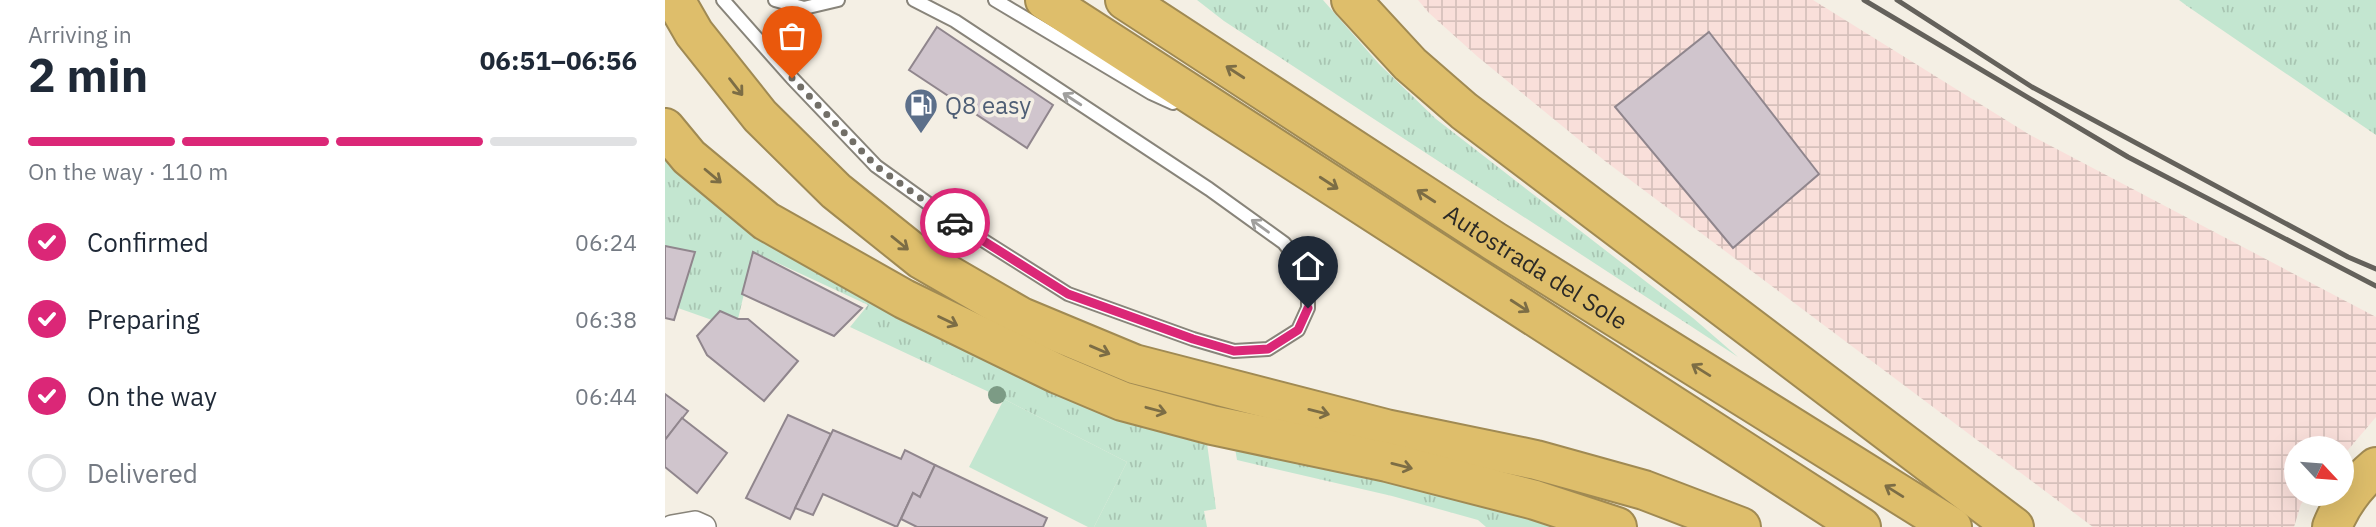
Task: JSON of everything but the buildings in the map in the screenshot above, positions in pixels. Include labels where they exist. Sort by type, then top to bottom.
[{"type":"highway","points":[[675,0],[694,33],[760,116],[836,191],[921,259],[1021,317],[1134,365],[1386,429],[1536,460],[1644,490],[1741,527]]},
{"type":"highway","name":"Autostrada del Sole","points":[[1045,0],[1861,527]]},
{"type":"highway","name":"Autostrada del Sole","points":[[1125,0],[1494,241],[1952,527]]},
{"type":"highway","points":[[1351,0],[1410,64],[1464,111],[2014,527]]},
{"type":"highway","points":[[665,128],[689,157],[767,221],[904,299],[1058,374],[1122,401],[1212,425],[1387,462],[1535,500],[1617,527]]},
{"type":"highway","points":[[2332,527],[2341,507],[2366,475],[2376,467]]},
{"type":"street","points":[[673,527],[695,523],[703,527]]},
{"type":"lane","points":[[723,0],[792,78],[876,166],[951,220],[1068,294],[1234,351],[1268,349],[1298,330],[1308,308],[1308,274],[1284,243],[1209,189],[954,21],[914,0]]},
{"type":"lane","points":[[775,0],[804,8],[838,0]]},
{"type":"lane","points":[[995,0],[1151,93],[1268,144]]},
{"type":"shaded area","points":[[1418,0],[1813,0],[2030,135],[2376,317],[2376,417],[2354,443],[2354,436],[2284,436],[2284,506],[2300,506],[2294,527],[2093,527],[1605,161],[1478,57]]},
{"type":"green space","points":[[1197,0],[1323,0],[1379,64],[1436,119],[1693,318],[1738,357],[1224,21]]},
{"type":"green space","points":[[2179,0],[2376,0],[2376,135],[2187,6]]},
{"type":"green space","points":[[665,157],[1206,436],[1216,509],[1204,511],[1207,527],[1094,527],[1127,462],[1004,399],[850,327],[868,305],[754,252],[738,319],[712,320],[678,308],[695,252],[665,246]]},
{"type":"green space","points":[[1004,399],[1127,462],[1094,527],[1088,527],[969,467]]},
{"type":"green space","points":[[1234,442],[1576,527],[1486,527],[1478,520],[1392,496],[1237,460]]},
{"type":"railway","points":[[1864,0],[2128,157],[2376,286]]},
{"type":"railway","points":[[1897,0],[2032,87],[2348,257],[2376,269]]},
{"type":"way so far","points":[[792,78],[876,166],[955,223]]},
{"type":"place","name":"Q8 easy","points":[[921,135]]},
{"type":"route","points":[[955,223],[1068,294],[1234,351],[1268,349],[1298,330],[1308,308]]}]
